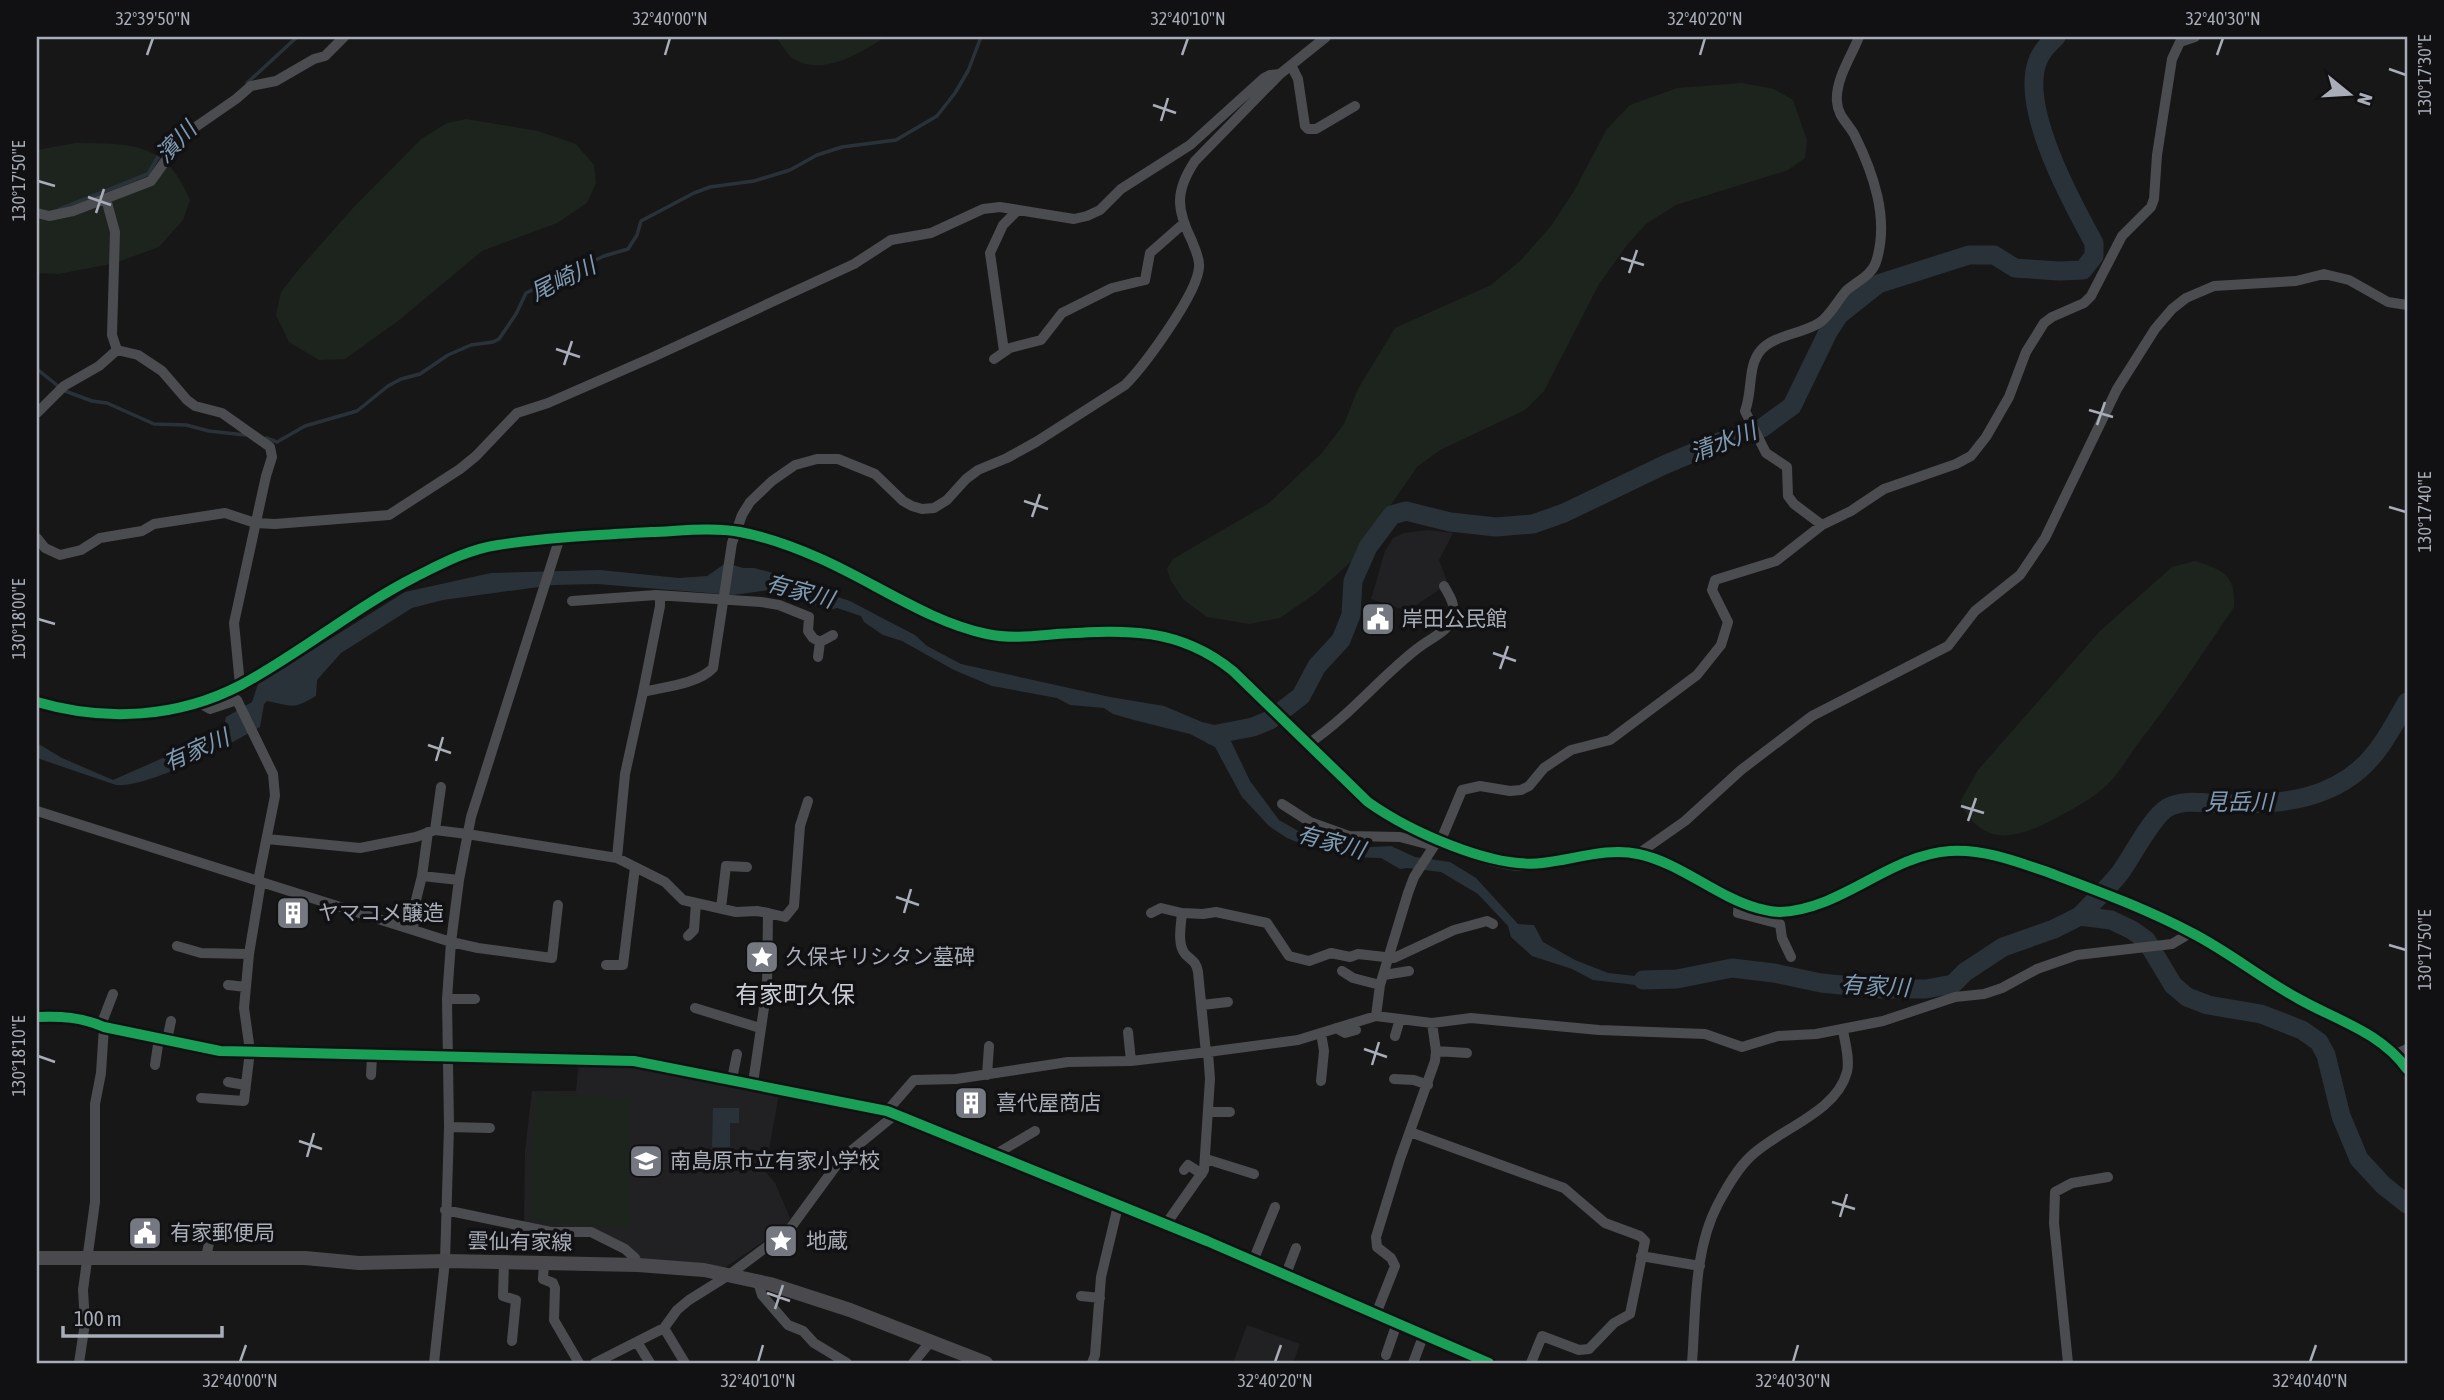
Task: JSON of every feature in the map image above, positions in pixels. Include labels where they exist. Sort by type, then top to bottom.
[{"type":"main road","name":"雲仙有家線","points":[[37,1258],[305,1258],[359,1263],[445,1261],[638,1265],[729,1275],[850,1310],[986,1363]]},
{"type":"street","points":[[41,214],[73,211],[152,181],[184,135],[251,86],[276,81],[314,59],[325,56],[344,37]]},
{"type":"street","points":[[1822,525],[1794,504],[1788,496],[1787,467],[1766,453],[1745,411],[1752,386],[1752,369],[1757,355],[1764,347],[1819,323],[1876,263],[1880,237],[1880,207],[1865,158],[1852,131],[1839,113],[1837,98],[1842,76],[1859,37]]},
{"type":"street","points":[[1376,1016],[1382,980],[1414,877],[1436,845],[1460,794],[1466,788],[1479,786],[1521,790],[1529,786],[1544,768],[1571,750],[1610,740],[1697,675],[1721,645],[1728,622],[1712,590],[1715,580],[1776,561],[1822,525],[1851,512],[1884,489],[1956,464],[1971,456],[1986,437],[2008,397],[2026,352],[2044,323],[2084,303],[2091,296],[2122,236],[2151,207],[2172,59],[2180,42],[2195,37]]},
{"type":"street","points":[[643,692],[690,680],[707,674],[713,668],[732,543],[742,515],[750,502],[772,481],[795,465],[817,458],[838,459],[856,464],[875,474],[903,501],[922,509],[934,508],[947,500],[966,478],[978,470],[1017,453],[1115,394],[1137,373],[1192,289],[1199,265],[1197,254],[1183,224],[1179,198],[1186,175],[1195,161],[1280,74],[1323,38]]},
{"type":"street","points":[[1291,65],[1298,79],[1305,126],[1308,130],[1316,129],[1355,106]]},
{"type":"street","points":[[37,538],[45,548],[60,555],[81,550],[100,538],[142,531],[154,524],[225,513],[255,523],[275,524],[389,514],[460,469],[517,413],[548,403],[653,357],[854,264],[891,240],[931,233],[983,209],[1000,207],[1074,219],[1100,210],[1121,190],[1190,145],[1264,78],[1280,74]]},
{"type":"street","points":[[106,199],[115,232],[113,335],[117,350]]},
{"type":"street","points":[[1004,351],[990,253],[1003,225],[1018,210]]},
{"type":"street","points":[[994,359],[1004,351],[1041,340],[1062,313],[1112,288],[1145,280],[1150,253],[1183,224]]},
{"type":"street","points":[[1638,854],[1685,821],[1741,770],[1812,716],[1948,646],[1975,611],[2020,575],[2045,538],[2117,389],[2155,329],[2172,309],[2186,298],[2214,286],[2297,281],[2324,274],[2349,280],[2388,302],[2407,305]]},
{"type":"street","points":[[37,413],[62,389],[99,366],[117,350]]},
{"type":"street","points":[[117,350],[138,355],[162,371],[187,400],[222,413],[270,447],[272,457],[234,623],[240,685]]},
{"type":"street","points":[[37,702],[63,710],[104,715],[156,713],[198,702],[240,685],[391,590],[453,559],[494,545],[558,544],[684,531],[738,531],[790,545],[946,621],[970,630],[1017,637],[1144,632],[1167,636],[1191,645],[1211,655],[1260,697],[1377,808],[1436,845]]},
{"type":"street","points":[[434,1363],[445,1261],[449,1127],[447,999],[450,942],[459,880],[467,834],[558,544]]},
{"type":"street","points":[[1308,744],[1335,726],[1415,650],[1447,628],[1454,609],[1444,586]]},
{"type":"street","points":[[572,601],[630,595],[761,602],[809,617],[808,631],[820,642]]},
{"type":"street","points":[[617,858],[625,774],[660,596]]},
{"type":"street","points":[[820,642],[833,635]]},
{"type":"street","points":[[818,657],[820,642]]},
{"type":"street","points":[[198,702],[210,709],[237,700],[273,774],[275,796],[249,954],[244,1008],[250,1051],[244,1101],[201,1098]]},
{"type":"street","points":[[412,930],[415,904],[441,787]]},
{"type":"street","points":[[267,839],[360,848],[431,831],[467,834],[617,858],[665,882],[683,900],[785,917],[794,906],[800,826],[808,801]]},
{"type":"street","points":[[1282,804],[1310,822],[1349,836],[1400,837],[1521,865],[1613,852],[1638,854],[1663,862],[1739,902],[1776,912],[1810,907],[1909,862],[1950,851],[1978,852],[2010,859],[2119,899],[2192,932],[2298,999],[2402,1052],[2407,1069]]},
{"type":"street","points":[[37,811],[450,942],[478,948],[552,958],[558,905]]},
{"type":"street","points":[[721,908],[726,866],[747,867]]},
{"type":"street","points":[[606,965],[622,965],[635,867]]},
{"type":"street","points":[[422,876],[459,880]]},
{"type":"street","points":[[1739,902],[1738,914],[1780,924],[1782,937],[1791,957]]},
{"type":"street","points":[[688,936],[694,930],[696,903]]},
{"type":"street","points":[[1151,913],[1161,908],[1182,913],[1216,912],[1267,923],[1289,956],[1309,961],[1331,953],[1350,957],[1361,954],[1390,958],[1405,954],[1458,928],[1487,921],[1493,925]]},
{"type":"street","points":[[753,1083],[767,987],[768,913]]},
{"type":"street","points":[[1166,1224],[1202,1174],[1206,1159],[1210,1079],[1197,964],[1183,951],[1182,913]]},
{"type":"street","points":[[595,1363],[664,1328],[677,1310],[689,1300],[729,1275],[789,1230],[841,1158],[891,1112],[914,1080],[987,1075],[1068,1062],[1131,1061],[1298,1040],[1376,1016],[1432,1023],[1471,1018],[1598,1030],[1705,1034],[1742,1048],[1777,1036],[1843,1030],[1883,1021],[1955,997],[1984,994],[2002,988],[2037,969],[2077,955],[2172,944],[2192,932]]},
{"type":"street","points":[[177,946],[201,953],[249,954]]},
{"type":"street","points":[[1342,971],[1353,978],[1382,980],[1409,971]]},
{"type":"street","points":[[228,985],[246,987]]},
{"type":"street","points":[[79,1363],[85,1323],[83,1290],[95,1202],[95,1104],[101,1073],[103,1026],[113,994]]},
{"type":"street","points":[[447,999],[475,999]]},
{"type":"street","points":[[1202,1005],[1228,1002]]},
{"type":"street","points":[[695,1007],[760,1028]]},
{"type":"street","points":[[37,1017],[69,1016],[86,1019],[103,1026],[220,1051],[634,1061],[891,1112],[1166,1224],[1489,1363]]},
{"type":"street","points":[[1395,1036],[1400,1019]]},
{"type":"street","points":[[155,1065],[171,1021]]},
{"type":"street","points":[[1376,1314],[1395,1266],[1391,1258],[1377,1247],[1376,1237],[1410,1132],[1428,1091],[1436,1051],[1432,1023]]},
{"type":"street","points":[[1336,1028],[1345,1033],[1356,1030]]},
{"type":"street","points":[[1692,1363],[1700,1266],[1716,1207],[1739,1169],[1753,1154],[1817,1110],[1842,1085],[1848,1064],[1843,1030]]},
{"type":"street","points":[[1128,1032],[1131,1061]]},
{"type":"street","points":[[1321,1032],[1324,1051],[1321,1081]]},
{"type":"street","points":[[987,1075],[989,1046]]},
{"type":"street","points":[[1436,1051],[1467,1054]]},
{"type":"street","points":[[732,1079],[737,1054]]},
{"type":"street","points":[[371,1075],[372,1056]]},
{"type":"street","points":[[1394,1079],[1414,1080],[1428,1091]]},
{"type":"street","points":[[228,1083],[245,1085]]},
{"type":"street","points":[[1208,1112],[1230,1112]]},
{"type":"street","points":[[449,1127],[490,1128]]},
{"type":"street","points":[[996,1154],[1035,1131]]},
{"type":"street","points":[[1410,1132],[1450,1144],[1564,1188],[1605,1223],[1640,1236],[1645,1241],[1630,1314],[1614,1323],[1589,1349],[1579,1350],[1542,1336],[1531,1363]]},
{"type":"street","points":[[1206,1159],[1254,1174]]},
{"type":"street","points":[[1184,1170],[1188,1164],[1202,1174]]},
{"type":"street","points":[[2068,1363],[2054,1223],[2055,1192],[2071,1183],[2108,1177]]},
{"type":"street","points":[[1092,1363],[1095,1355],[1101,1277],[1118,1206]]},
{"type":"street","points":[[1252,1261],[1275,1207]]},
{"type":"street","points":[[445,1209],[551,1231],[591,1232],[625,1249],[638,1265]]},
{"type":"street","points":[[206,1258],[212,1227]]},
{"type":"street","points":[[1286,1275],[1296,1248]]},
{"type":"street","points":[[1641,1256],[1700,1266]]},
{"type":"street","points":[[504,1262],[503,1296],[516,1300],[512,1341]]},
{"type":"street","points":[[544,1263],[543,1279],[553,1283],[555,1289],[554,1320],[579,1363]]},
{"type":"street","points":[[758,1282],[762,1295],[788,1325],[803,1331],[814,1343],[847,1363]]},
{"type":"street","points":[[1081,1296],[1100,1298]]},
{"type":"street","points":[[1386,1355],[1397,1323]]},
{"type":"street","points":[[664,1328],[685,1363]]},
{"type":"street","points":[[1413,1363],[1424,1334]]},
{"type":"street","points":[[913,1363],[931,1341]]},
{"type":"street","points":[[636,1342],[650,1363]]},
{"type":"shaded area","points":[[779,37],[885,37],[840,61],[816,65],[792,58],[778,40]]},
{"type":"shaded area","points":[[1742,83],[1774,89],[1793,100],[1807,140],[1805,158],[1788,170],[1676,205],[1646,224],[1599,284],[1544,391],[1525,410],[1440,450],[1417,467],[1352,561],[1316,593],[1280,618],[1249,624],[1207,617],[1184,600],[1171,581],[1167,569],[1173,559],[1269,503],[1321,454],[1344,424],[1358,389],[1395,328],[1491,285],[1520,261],[1551,226],[1574,191],[1607,129],[1630,105],[1677,88]]},
{"type":"shaded area","points":[[466,119],[538,131],[576,144],[594,165],[596,183],[587,203],[557,223],[482,251],[398,321],[345,359],[319,360],[289,342],[276,315],[281,292],[300,268],[352,209],[421,139],[447,123]]},
{"type":"shaded area","points":[[75,143],[130,146],[158,156],[170,166],[190,200],[183,220],[159,247],[115,263],[59,274],[37,273],[37,150]]},
{"type":"shaded area","points":[[1429,530],[1453,533],[1439,560],[1448,584],[1407,611],[1371,599],[1385,551],[1393,538],[1404,533]]},
{"type":"shaded area","points":[[2195,561],[2226,575],[2233,588],[2234,607],[2116,775],[2102,790],[2084,802],[2030,830],[2003,835],[1980,828],[1960,802],[1978,770],[2100,631],[2172,567]]},
{"type":"shaded area","name":"南島原市立有家小学校","points":[[579,1063],[638,1066],[779,1094],[765,1171],[775,1183],[790,1218],[786,1226],[723,1269],[640,1260],[595,1229],[552,1228],[524,1222],[525,1151],[532,1091],[576,1091]]},
{"type":"shaded area","points":[[537,1094],[630,1098],[630,1228],[551,1223],[530,1218],[531,1148]]},
{"type":"shaded area","points":[[1247,1325],[1300,1344],[1293,1363],[1233,1363]]},
{"type":"water","points":[[726,563],[811,583],[816,590],[850,601],[915,635],[927,646],[961,664],[1110,697],[1164,706],[1215,725],[1230,739],[1250,781],[1279,820],[1312,839],[1354,848],[1391,846],[1415,857],[1450,862],[1476,878],[1518,924],[1534,925],[1543,942],[1575,960],[1608,973],[1681,981],[1636,985],[1593,980],[1572,969],[1532,956],[1511,937],[1508,926],[1478,894],[1441,872],[1400,869],[1381,858],[1351,857],[1320,847],[1309,847],[1287,838],[1269,826],[1242,797],[1215,747],[1190,734],[1113,714],[1104,708],[1070,705],[1057,698],[992,686],[954,670],[902,641],[883,635],[864,622],[861,616],[837,608],[829,610],[769,590],[733,595],[597,584],[553,585],[443,600],[412,608],[341,653],[317,680],[316,696],[292,706],[267,701],[264,704],[260,727],[210,754],[148,780],[116,785],[37,758],[37,743],[62,758],[113,780],[190,746],[203,737],[227,735],[229,732],[226,717],[252,702],[258,684],[405,592],[491,573],[600,570],[679,578],[707,576]]},
{"type":"water","points":[[713,1108],[739,1108],[739,1123],[730,1123],[730,1147],[712,1147]]},
{"type":"waterway","name":"濱川","points":[[247,83],[297,37]]},
{"type":"waterway","name":"尾崎川","points":[[266,438],[277,442],[305,426],[357,411],[388,386],[420,374],[448,355],[471,345],[499,339],[526,293],[604,256],[628,249],[637,235],[641,221],[694,193],[710,187],[754,181],[790,170],[817,155],[842,147],[896,140],[937,116],[968,71],[981,37]]},
{"type":"waterway","name":"清水川","points":[[1212,735],[1253,727],[1270,720],[1301,696],[1317,666],[1341,640],[1351,615],[1353,581],[1368,547],[1392,515],[1406,511],[1450,522],[1496,527],[1533,524],[1564,513],[1716,443],[1762,428],[1792,406],[1839,315],[1878,284],[1969,255],[1994,255],[2015,268],[2083,270],[2094,256],[2094,243],[2051,155],[2036,105],[2034,83],[2037,63],[2056,37]]},
{"type":"waterway","name":"濱川","points":[[60,209],[148,174],[162,150],[182,130]]},
{"type":"waterway","name":"尾崎川","points":[[37,369],[58,386]]},
{"type":"waterway","name":"尾崎川","points":[[65,391],[92,401],[107,403],[154,424],[186,425],[245,435]]},
{"type":"waterway","name":"見岳川","points":[[2080,916],[2120,873],[2148,829],[2167,808],[2188,802],[2225,804],[2288,801],[2327,790],[2345,781],[2376,752],[2407,702]]},
{"type":"waterway","name":"有家川","points":[[1643,980],[1677,979],[1732,968],[1821,983],[1881,989],[1926,989],[1953,984],[1965,972],[2003,947],[2054,929],[2080,916],[2111,920],[2146,940],[2173,985],[2187,997],[2208,1005],[2261,1014],[2302,1030],[2319,1042],[2326,1055],[2341,1116],[2359,1159],[2383,1185],[2407,1204]]},
{"type":"cycle path","points":[[37,702],[115,714],[167,710],[217,696],[285,659],[392,589],[445,562],[487,547],[613,534],[707,530],[740,532],[810,554],[923,611],[987,634],[1022,637],[1128,632],[1171,638],[1192,646],[1233,671],[1368,802],[1405,825],[1476,854],[1522,863],[1542,863],[1614,852],[1638,854],[1669,865],[1742,903],[1780,912],[1824,902],[1906,862],[1928,855],[1950,851],[1989,854],[2104,894],[2192,933],[2285,991],[2371,1036],[2396,1056],[2407,1069]]},
{"type":"cycle path","points":[[37,1017],[79,1019],[104,1027],[220,1051],[634,1061],[887,1111],[1207,1241],[1489,1363]]},
{"type":"place","name":"岸田公民館","points":[[1378,619]]},
{"type":"place","name":"ヤマコメ醸造","points":[[293,913]]},
{"type":"place","name":"久保キリシタン墓碑","points":[[762,957]]},
{"type":"place","name":"喜代屋商店","points":[[971,1103]]},
{"type":"place","name":"南島原市立有家小学校","points":[[646,1161]]},
{"type":"place","name":"有家郵便局","points":[[145,1233]]},
{"type":"place","name":"地蔵","points":[[781,1241]]},
{"type":"district","name":"有家町久保","points":[[795,995]]}]
